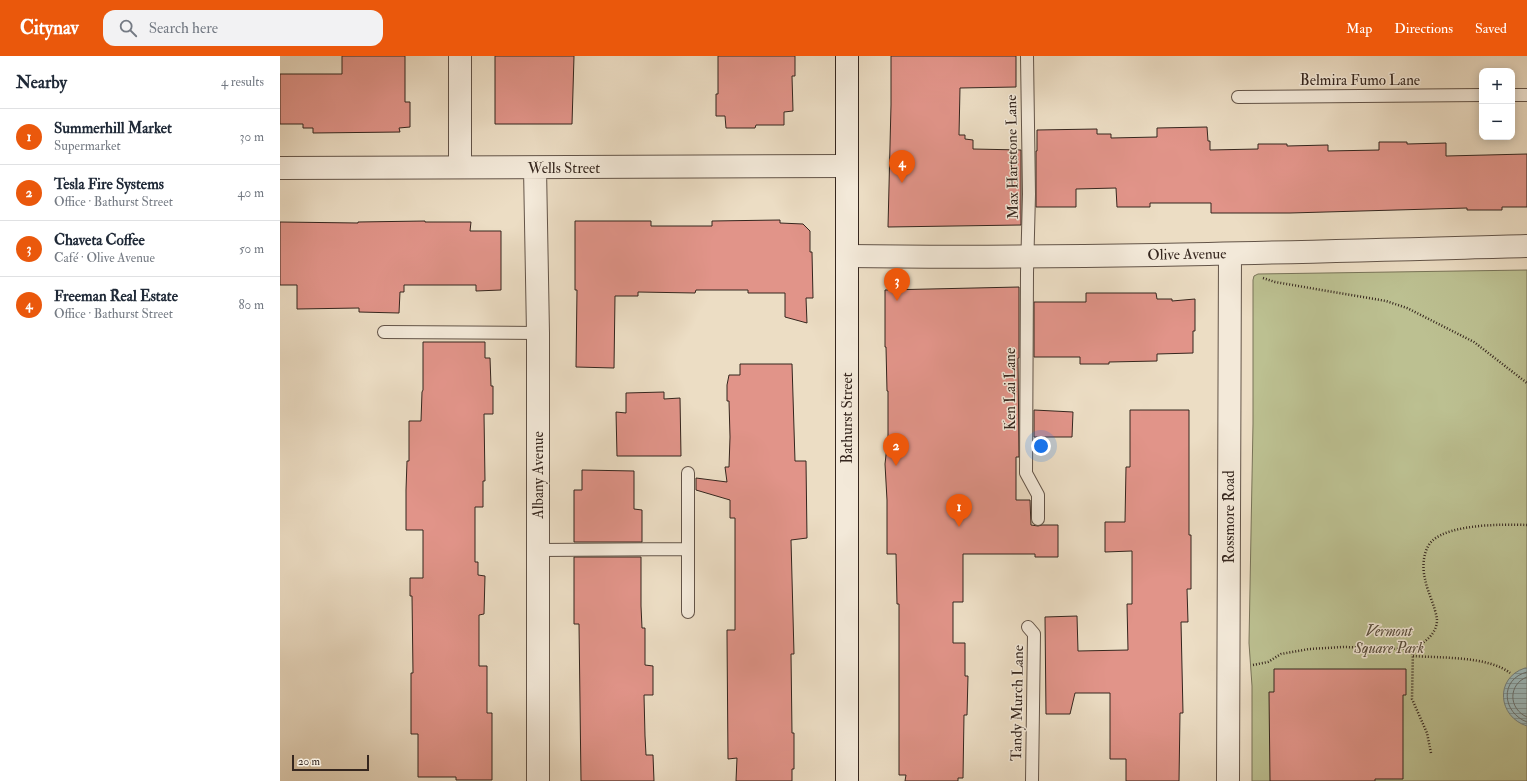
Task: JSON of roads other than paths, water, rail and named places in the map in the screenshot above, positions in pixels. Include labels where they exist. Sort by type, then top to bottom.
[{"type":"street","points":[[460,56],[460,167]]},
{"type":"street","name":"Bathurst Street","points":[[847,56],[847,781]]},
{"type":"street","name":"Wells Street","points":[[280,168],[847,166]]},
{"type":"street","name":"Albany Avenue","points":[[536,168],[539,550],[538,781]]},
{"type":"street","name":"Olive Avenue","points":[[847,256],[1028,257],[1230,254],[1527,246]]},
{"type":"street","name":"Rossmore Road","points":[[1228,781],[1230,254]]},
{"type":"lane","name":"Max Hartstone Lane","points":[[1027,56],[1030,194],[1028,257]]},
{"type":"lane","name":"Belmira Fumo Lane","points":[[1238,97],[1479,95]]},
{"type":"lane","points":[[1515,95],[1527,95]]},
{"type":"lane","name":"Ken Lai Lane","points":[[1028,257],[1026,473],[1038,494],[1038,519]]},
{"type":"lane","points":[[384,332],[538,333]]},
{"type":"lane","points":[[688,473],[688,612]]},
{"type":"lane","points":[[539,550],[688,549]]},
{"type":"lane","name":"Tandy Murch Lane","points":[[1028,626],[1034,634],[1032,781]]},
{"type":"water","points":[[1527,668],[1527,726],[1517,721],[1510,715],[1505,706],[1504,697],[1504,688],[1508,680],[1515,673]]},
{"type":"place","name":"Freeman Real Estate","points":[[902,183]]},
{"type":"place","name":"Chaveta Coffee","points":[[897,301]]},
{"type":"place","name":"Tesla Fire Systems","points":[[896,466]]},
{"type":"place","name":"Summerhill Market","points":[[959,527]]},
{"type":"park label","name":"Vermont Square Park","points":[[1389,640]]}]
